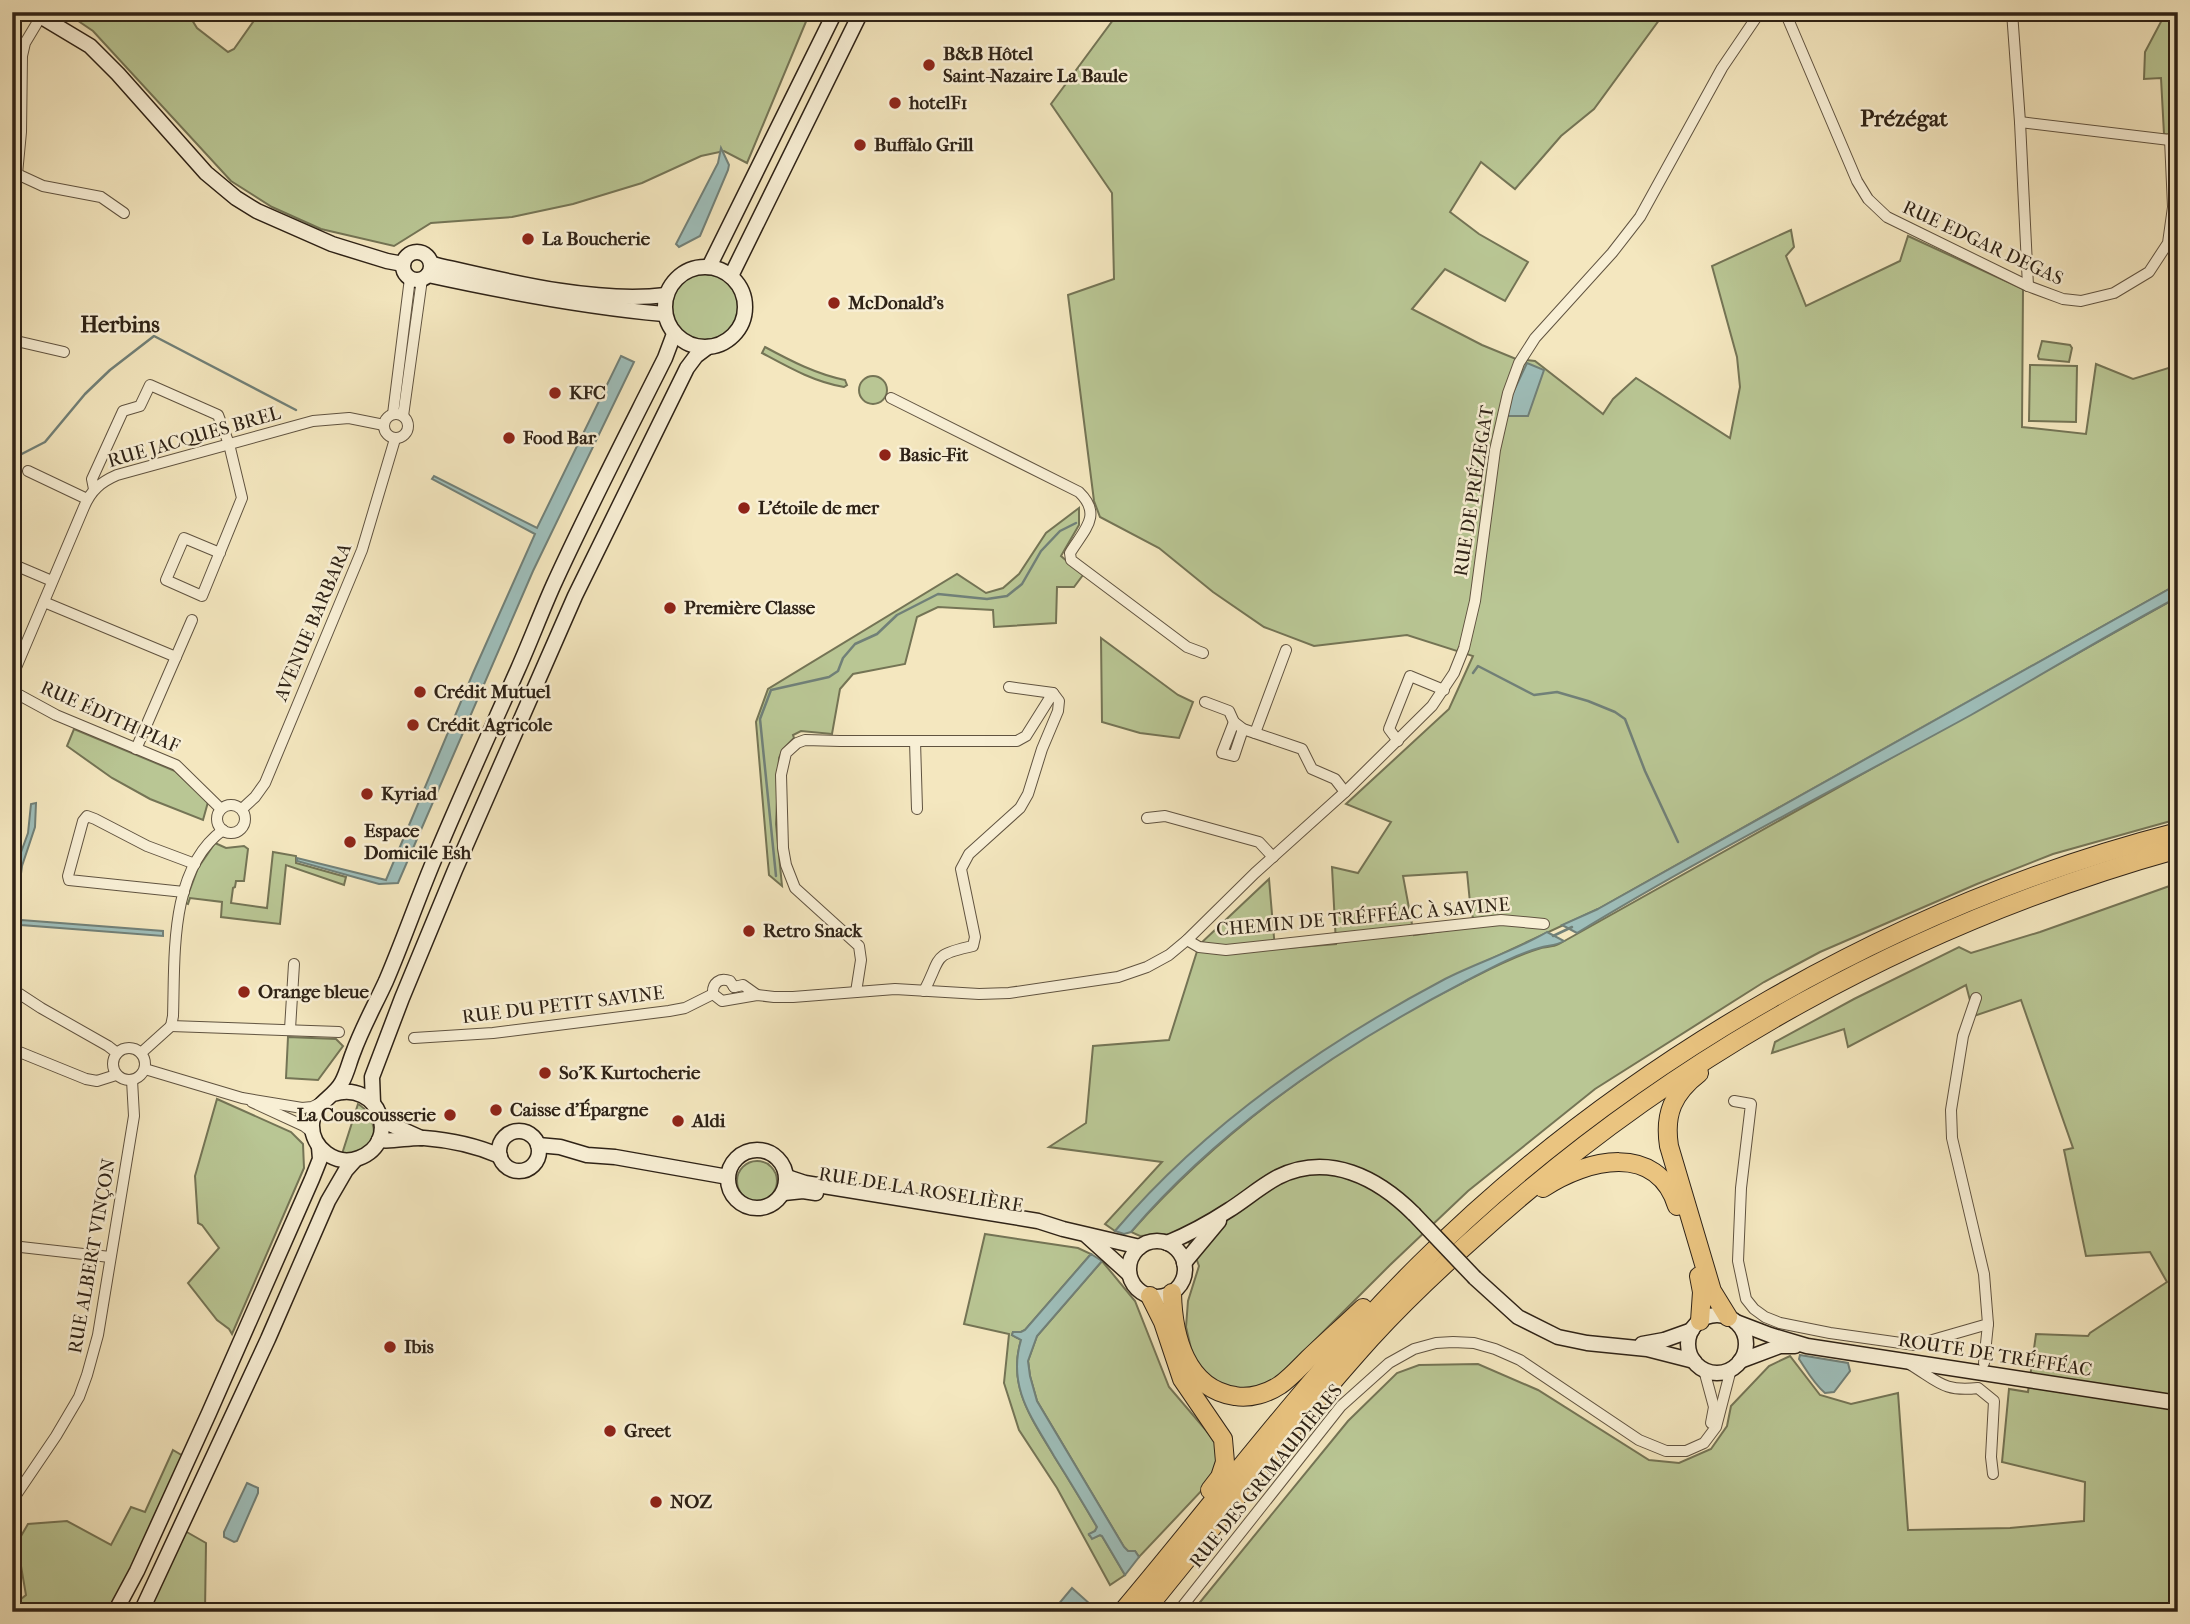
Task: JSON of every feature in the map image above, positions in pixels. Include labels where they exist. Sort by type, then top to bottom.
[{"type":"highway","points":[[1122,1612],[1327,1362],[1420,1264],[1498,1189],[1594,1114],[1653,1071],[1785,991],[1901,932],[2017,883],[2178,832]]},
{"type":"highway","points":[[1144,1612],[1296,1425],[1372,1337],[1442,1267],[1516,1199],[1605,1128],[1684,1073],[1781,1013],[1865,968],[1984,914],[2093,875],[2178,849]]},
{"type":"highway","points":[[1732,1320],[1712,1291],[1666,1128],[1670,1110],[1685,1085],[1696,1074],[1764,1032],[1781,1013]]},
{"type":"highway","points":[[1490,1223],[1502,1221],[1560,1178],[1602,1162],[1640,1165],[1658,1173],[1674,1195],[1698,1270],[1702,1293],[1696,1326]]},
{"type":"highway","points":[[1172,1293],[1172,1314],[1179,1340],[1185,1360],[1195,1375],[1206,1386],[1221,1394],[1239,1397],[1257,1395],[1280,1385],[1398,1274],[1420,1264]]},
{"type":"highway","points":[[1150,1296],[1163,1322],[1182,1379],[1223,1439],[1225,1449],[1225,1462],[1220,1477],[1177,1532],[1174,1549]]},
{"type":"street","points":[[709,267],[835,12]]},
{"type":"street","points":[[731,276],[861,12]]},
{"type":"street","name":"RUE DE PRÉZEGAT","points":[[1187,940],[1398,741],[1444,690],[1464,648],[1475,601],[1495,450],[1508,393],[1519,363],[1535,338],[1612,253],[1640,217],[1722,68],[1760,12]]},
{"type":"street","name":"RUE EDGAR DEGAS","points":[[1786,12],[1857,181],[1868,199],[1887,217],[2028,286],[2063,299],[2081,301],[2115,293],[2149,272],[2168,243],[2173,207],[2174,140]]},
{"type":"street","points":[[2012,12],[2028,286]]},
{"type":"street","points":[[124,213],[101,197],[15,179],[22,56],[39,14],[94,50],[206,173],[236,198],[267,216],[332,244],[403,264]]},
{"type":"street","points":[[2020,122],[2174,140]]},
{"type":"street","points":[[398,415],[423,274],[428,256],[416,251],[407,256],[403,264],[405,272],[423,274],[514,283],[584,293],[635,297],[666,295]]},
{"type":"street","points":[[698,267],[709,267],[731,276],[744,296],[745,312],[739,329],[726,342],[708,347],[686,343],[674,334],[664,314],[666,295],[678,276],[698,267]]},
{"type":"street","points":[[423,274],[537,298],[608,306],[629,312],[664,314]]},
{"type":"street","points":[[115,1612],[137,1571],[313,1177],[320,1159],[319,1147],[313,1133],[314,1115],[343,1079],[436,854],[552,587],[665,358],[674,334]]},
{"type":"street","points":[[12,340],[64,352]]},
{"type":"street","points":[[141,1612],[268,1339],[328,1201],[346,1170],[355,1160],[369,1153],[379,1140],[381,1120],[373,1103],[372,1077],[455,870],[575,596],[687,368],[696,356],[708,347]]},
{"type":"street","points":[[94,489],[92,479],[116,423],[123,411],[140,406],[149,385],[218,415],[229,444],[242,498],[220,553],[202,596],[166,580],[184,538],[220,553]]},
{"type":"street","points":[[891,398],[1079,492],[1087,499],[1092,512],[1086,529],[1070,553],[1071,560],[1187,647],[1203,653]]},
{"type":"street","points":[[398,415],[408,423],[407,431],[402,437],[395,439],[385,432],[384,425],[387,418],[398,415]]},
{"type":"street","name":"RUE JACQUES BREL","points":[[12,677],[87,499],[103,481],[313,421],[349,418],[384,425]]},
{"type":"street","name":"AVENUE BARBARA","points":[[242,809],[265,783],[362,550],[395,439]]},
{"type":"street","points":[[28,471],[87,499]]},
{"type":"street","points":[[12,564],[52,581]]},
{"type":"street","points":[[44,602],[176,657]]},
{"type":"street","points":[[136,748],[192,620]]},
{"type":"street","points":[[1255,733],[1286,650]]},
{"type":"street","points":[[1398,741],[1390,729],[1410,676],[1444,690]]},
{"type":"street","points":[[925,991],[940,957],[950,951],[973,946],[975,937],[961,869],[963,863],[969,854],[1020,808],[1028,794],[1042,748],[1058,711],[1059,701],[1053,693],[1009,687]]},
{"type":"street","name":"RUE ÉDITH PIAF","points":[[12,691],[56,715],[183,769],[221,809]]},
{"type":"street","points":[[856,992],[861,960],[859,946],[795,888],[786,865],[781,775],[786,754],[790,748],[804,740],[813,739],[1022,739],[1053,693]]},
{"type":"street","points":[[1205,702],[1229,711],[1234,722],[1243,729],[1301,749],[1312,769],[1335,779],[1345,792]]},
{"type":"street","points":[[1234,722],[1222,753],[1234,757],[1243,729]]},
{"type":"street","points":[[915,741],[917,808]]},
{"type":"street","points":[[141,1053],[171,1026],[179,911],[195,864],[211,838],[223,830],[236,832],[243,827],[245,818],[242,809],[233,805],[221,809],[218,822],[223,830]]},
{"type":"street","points":[[184,892],[69,880],[83,821],[87,816],[95,819],[147,845],[195,864]]},
{"type":"street","points":[[1147,818],[1165,816],[1259,842],[1273,857]]},
{"type":"street","name":"CHEMIN DE TRÉFFÉAC À SAVINE","points":[[1187,940],[1199,947],[1226,950],[1501,920],[1544,924]]},
{"type":"street","name":"RUE DU PETIT SAVINE","points":[[713,994],[722,1001],[733,993],[774,998],[895,989],[1009,993],[1118,977],[1147,967],[1169,955],[1187,940]]},
{"type":"street","points":[[290,1029],[294,964]]},
{"type":"street","name":"RUE DU PETIT SAVINE","points":[[414,1038],[538,1028],[685,1008],[713,994],[716,983],[722,979],[730,981],[733,993]]},
{"type":"street","points":[[12,989],[117,1053]]},
{"type":"street","name":"ROUTE DE TRÉFFÉAC","points":[[1976,998],[1963,1036],[1951,1110],[1952,1138],[1984,1273],[1988,1324],[1984,1363]]},
{"type":"street","points":[[171,1026],[339,1032]]},
{"type":"street","points":[[131,1048],[141,1053],[145,1060],[145,1069],[140,1076],[123,1080],[116,1074],[112,1066],[117,1053],[131,1048]]},
{"type":"street","points":[[12,1049],[86,1079],[97,1081],[116,1074]]},
{"type":"street","points":[[145,1069],[242,1098],[302,1108],[312,1107],[344,1091],[355,1092],[373,1103]]},
{"type":"street","name":"RUE ALBERT VINÇON","points":[[12,1501],[56,1436],[79,1397],[88,1375],[98,1335],[134,1116],[132,1080]]},
{"type":"street","points":[[242,1098],[304,1126],[313,1133]]},
{"type":"street","name":"ROUTE DE TRÉFFÉAC","points":[[1734,1101],[1751,1104],[1741,1188],[1738,1262],[1746,1299],[1754,1309],[1765,1317],[1780,1322],[1915,1345],[1988,1324]]},
{"type":"street","points":[[381,1120],[421,1138]]},
{"type":"street","points":[[522,1131],[531,1135],[538,1150],[530,1168],[519,1171],[508,1167],[499,1150],[503,1140],[511,1133],[522,1131]]},
{"type":"street","points":[[379,1140],[421,1138],[476,1145],[500,1156]]},
{"type":"street","points":[[476,1145],[503,1140]]},
{"type":"street","points":[[319,1147],[333,1158],[355,1160]]},
{"type":"street","points":[[758,1149],[777,1157],[785,1167],[787,1177],[784,1193],[777,1201],[756,1209],[745,1206],[729,1189],[728,1177],[735,1159],[742,1153],[758,1149]]},
{"type":"street","points":[[538,1150],[614,1157],[728,1177]]},
{"type":"street","points":[[1167,1243],[1230,1210],[1279,1177],[1304,1168],[1332,1167],[1359,1175],[1380,1185],[1396,1197],[1475,1278],[1518,1317],[1537,1328],[1558,1337],[1587,1343],[1668,1353],[1719,1373],[1736,1365]]},
{"type":"street","name":"RUE DE LA ROSELIÈRE","points":[[787,1177],[805,1183],[1038,1221],[1053,1227],[1140,1247]]},
{"type":"street","name":"RUE DE LA ROSELIÈRE","points":[[784,1193],[803,1191],[1036,1228],[1053,1227]]},
{"type":"street","points":[[1184,1263],[1230,1210]]},
{"type":"street","name":"RUE DE LA ROSELIÈRE","points":[[1086,1235],[1129,1274]]},
{"type":"street","points":[[1148,1242],[1167,1243],[1175,1247],[1181,1255],[1184,1263],[1183,1280],[1172,1293],[1150,1296],[1136,1288],[1129,1274],[1131,1259],[1140,1247],[1148,1242]]},
{"type":"street","points":[[12,1246],[110,1257]]},
{"type":"street","points":[[1620,1345],[1664,1340],[1713,1315],[1732,1320],[1741,1327],[1746,1348],[1736,1365],[1716,1427],[1704,1443],[1686,1451]]},
{"type":"street","name":"ROUTE DE TRÉFFÉAC","points":[[1732,1320],[1807,1346],[2178,1403]]},
{"type":"street","points":[[1686,1451],[1702,1438],[1711,1424],[1714,1407],[1699,1365],[1689,1349],[1696,1326]]},
{"type":"street","points":[[1871,1339],[1871,1356]]},
{"type":"street","name":"RUE DES GRIMAUDIÈRES","points":[[1178,1612],[1341,1406],[1389,1363],[1414,1349],[1453,1342],[1474,1343],[1495,1349],[1520,1360],[1639,1440],[1666,1451],[1686,1451]]},
{"type":"street","name":"ROUTE DE TRÉFFÉAC","points":[[1736,1365],[1780,1346],[1807,1346]]},
{"type":"street","points":[[1906,1362],[1940,1384],[1957,1390],[1978,1388],[1994,1401],[1991,1457],[1993,1474]]},
{"type":"green space","points":[[65,12],[187,12],[197,28],[228,52],[234,49],[260,12],[810,12],[747,163],[724,151],[701,156],[642,183],[573,204],[512,217],[431,223],[394,246],[321,229],[272,207],[231,181],[93,31]]},
{"type":"green space","points":[[1119,12],[1665,12],[1594,109],[1561,136],[1515,189],[1481,162],[1450,212],[1479,234],[1528,262],[1505,301],[1445,269],[1412,309],[1482,345],[1516,359],[1535,361],[1603,414],[1613,399],[1636,378],[1730,438],[1740,387],[1737,357],[1712,266],[1791,230],[1794,247],[1786,256],[1806,306],[1900,261],[1908,236],[2023,289],[2022,427],[2086,434],[2096,364],[2133,379],[2178,365],[2178,584],[1598,909],[1437,984],[1353,1033],[1291,1074],[1232,1119],[1167,1176],[1115,1231],[1105,1224],[1162,1162],[1049,1147],[1086,1123],[1093,1046],[1169,1040],[1199,945],[1269,879],[1275,949],[1336,944],[1332,867],[1358,873],[1391,822],[1346,804],[1449,709],[1473,656],[1407,635],[1314,646],[1264,627],[1213,592],[1159,548],[1100,517],[1094,501],[1068,295],[1114,279],[1112,193],[1051,104]],"holes":[[[1467,872],[1471,913],[1477,926],[1414,935],[1403,876]]]},
{"type":"green space","points":[[2164,16],[2178,23],[2178,137],[2164,134],[2161,78],[2144,79],[2145,52]]},
{"type":"green space","points":[[706,273],[719,276],[730,283],[737,294],[740,307],[737,320],[730,331],[719,338],[706,341],[693,338],[682,331],[675,320],[672,307],[675,294],[682,283],[693,276]]},
{"type":"green space","points":[[2042,341],[2070,345],[2072,348],[2069,362],[2039,359]]},
{"type":"green space","points":[[765,347],[814,371],[845,380],[847,385],[833,385],[802,373],[762,353]]},
{"type":"green space","points":[[2030,365],[2077,366],[2076,422],[2029,421]]},
{"type":"green space","points":[[873,376],[883,380],[887,390],[883,400],[873,404],[863,400],[859,390],[863,380]]},
{"type":"green space","points":[[1079,508],[1079,525],[1061,556],[1083,575],[1074,587],[1057,587],[1056,623],[994,627],[993,610],[938,607],[917,617],[905,664],[853,674],[840,689],[832,734],[801,731],[793,735],[794,738],[783,749],[779,758],[776,824],[782,886],[769,875],[756,722],[768,689],[957,574],[986,593],[1003,588],[1019,574],[1046,533]]},
{"type":"green space","points":[[2178,597],[2178,819],[2053,854],[1820,952],[1764,982],[1595,1089],[1468,1191],[1277,1378],[1254,1391],[1213,1384],[1193,1357],[1186,1327],[1188,1301],[1199,1266],[1191,1244],[1174,1234],[1140,1236],[1131,1232],[1205,1157],[1246,1122],[1332,1059],[1423,1003],[1512,959],[1559,944]]},
{"type":"green space","points":[[1101,638],[1178,695],[1193,702],[1179,738],[1140,733],[1102,722]]},
{"type":"green space","points":[[74,729],[175,771],[208,802],[203,820],[150,799],[112,778],[67,746]]},
{"type":"green space","points":[[215,843],[226,848],[244,846],[248,849],[244,881],[236,881],[231,903],[267,908],[273,852],[296,856],[296,863],[346,877],[344,885],[286,865],[280,924],[221,917],[222,902],[190,898],[188,904],[185,903],[198,868]]},
{"type":"green space","points":[[2178,883],[2178,1612],[1192,1612],[1348,1421],[1397,1373],[1419,1365],[1478,1364],[1538,1390],[1649,1460],[1679,1463],[1711,1449],[1727,1426],[1731,1406],[1769,1366],[1790,1356],[1820,1395],[1851,1404],[1898,1393],[1908,1530],[2010,1528],[2084,1521],[2085,1482],[2002,1462],[2009,1389],[2028,1392],[2036,1334],[2088,1336],[2167,1282],[2150,1252],[2086,1256],[2064,1150],[2073,1148],[2021,1000],[1974,1016],[1966,985],[1848,1047],[1844,1029],[1772,1053],[1775,1042],[1959,947],[1971,953],[2040,932]]},
{"type":"green space","points":[[288,1037],[336,1039],[343,1046],[318,1080],[286,1078]]},
{"type":"green space","points":[[217,1099],[291,1132],[303,1144],[304,1168],[232,1334],[217,1320],[188,1283],[219,1248],[198,1223],[195,1176]]},
{"type":"green space","points":[[358,1104],[369,1114],[374,1135],[367,1147],[360,1152],[342,1154]]},
{"type":"green space","points":[[757,1161],[765,1162],[771,1167],[776,1173],[776,1189],[771,1195],[765,1200],[757,1201],[749,1200],[743,1195],[738,1189],[737,1181],[738,1173],[743,1167],[749,1162]]},
{"type":"green space","points":[[985,1234],[1078,1248],[1091,1254],[1025,1330],[1013,1332],[1012,1335],[1021,1340],[1017,1372],[1019,1387],[1030,1415],[1097,1527],[1089,1535],[1092,1538],[1102,1536],[1125,1575],[1110,1585],[1057,1488],[1019,1430],[1004,1383],[1009,1334],[964,1324]]},
{"type":"green space","points":[[1102,1261],[1135,1301],[1169,1387],[1216,1442],[1218,1466],[1206,1486],[1139,1557],[1135,1551],[1128,1551],[1124,1547],[1037,1401],[1028,1361],[1037,1336]]},
{"type":"green space","points":[[173,1450],[183,1456],[125,1585],[110,1612],[12,1612],[12,1606],[26,1595],[17,1543],[28,1524],[67,1521],[111,1545],[131,1507],[145,1512]]},
{"type":"green space","points":[[185,1531],[206,1543],[205,1612],[145,1612]]},
{"type":"water","points":[[721,148],[729,165],[728,170],[700,236],[679,247],[676,244],[718,163]]},
{"type":"water","points":[[621,356],[634,362],[533,571],[398,883],[379,884],[297,861],[297,858],[386,880],[535,534],[432,479],[434,476],[537,528]]},
{"type":"water","points":[[1527,363],[1544,370],[1528,416],[1507,416],[1511,397]]},
{"type":"water","points":[[2178,584],[2178,597],[1971,715],[1723,849],[1577,933],[1562,925],[1598,909]]},
{"type":"water","points":[[36,803],[35,827],[22,866],[12,915],[16,866],[28,833],[31,804]]},
{"type":"water","points":[[21,920],[163,931],[163,936],[21,925]]},
{"type":"water","points":[[1547,932],[1564,941],[1511,958],[1374,1032],[1286,1091],[1244,1123],[1166,1193],[1131,1232],[1124,1234],[1115,1231],[1187,1156],[1227,1122],[1311,1059],[1445,979]]},
{"type":"water","points":[[1091,1254],[1102,1261],[1037,1336],[1028,1361],[1037,1401],[1124,1547],[1128,1551],[1135,1551],[1139,1557],[1125,1575],[1102,1536],[1092,1539],[1089,1534],[1097,1527],[1030,1415],[1019,1387],[1017,1373],[1021,1340],[1012,1335],[1013,1332],[1025,1330]]},
{"type":"water","points":[[1800,1355],[1848,1363],[1850,1371],[1834,1392],[1825,1393],[1808,1373],[1799,1359]]},
{"type":"water","points":[[247,1483],[258,1488],[258,1493],[237,1541],[234,1542],[224,1537],[224,1532]]},
{"type":"water","points":[[1072,1588],[1090,1604],[1083,1612],[1052,1612]]},
{"type":"waterway","points":[[12,459],[45,442],[85,394],[110,370],[154,336],[296,410]]},
{"type":"waterway","points":[[776,876],[760,719],[771,690],[829,677],[838,671],[843,658],[855,644],[877,634],[897,615],[938,594],[987,599],[1007,596],[1022,584],[1041,551],[1060,531],[1076,523]]},
{"type":"waterway","points":[[1473,673],[1478,666],[1534,695],[1557,692],[1588,701],[1625,719],[1645,771],[1678,842]]},
{"type":"waterway","points":[[1553,936],[1572,927]]},
{"type":"place","name":"B&B Hôtel Saint-Nazaire La Baule","points":[[929,65]]},
{"type":"place","name":"hotelF1","points":[[895,103]]},
{"type":"place","name":"Buffalo Grill","points":[[860,145]]},
{"type":"place","name":"La Boucherie","points":[[528,239]]},
{"type":"place","name":"McDonald's","points":[[834,303]]},
{"type":"place","name":"KFC","points":[[555,393]]},
{"type":"place","name":"Food Bar","points":[[509,438]]},
{"type":"place","name":"Basic-Fit","points":[[885,455]]},
{"type":"place","name":"L'étoile de mer","points":[[744,508]]},
{"type":"place","name":"Première Classe","points":[[670,608]]},
{"type":"place","name":"Crédit Mutuel","points":[[420,692]]},
{"type":"place","name":"Crédit Agricole","points":[[413,725]]},
{"type":"place","name":"Kyriad","points":[[367,794]]},
{"type":"place","name":"Espace Domicile Esh","points":[[350,842]]},
{"type":"place","name":"Retro Snack","points":[[749,931]]},
{"type":"place","name":"Orange bleue","points":[[244,992]]},
{"type":"place","name":"So'K Kurtocherie","points":[[545,1073]]},
{"type":"place","name":"Caisse d'Épargne","points":[[496,1110]]},
{"type":"place","name":"La Couscousserie","points":[[450,1115]]},
{"type":"place","name":"Aldi","points":[[678,1121]]},
{"type":"place","name":"Ibis","points":[[390,1347]]},
{"type":"place","name":"Greet","points":[[610,1431]]},
{"type":"place","name":"NOZ","points":[[656,1502]]},
{"type":"district","name":"Prézégat","points":[[1904,118]]},
{"type":"district","name":"Herbins","points":[[120,324]]}]
